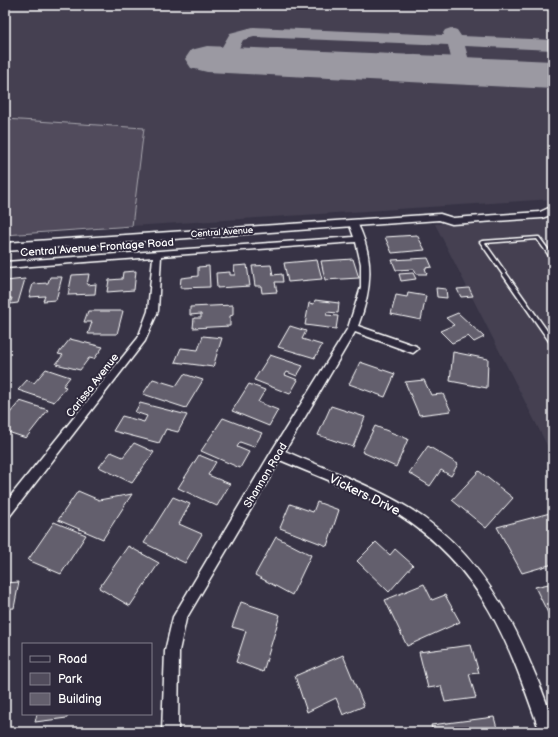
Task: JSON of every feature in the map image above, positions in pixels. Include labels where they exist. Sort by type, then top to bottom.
[{"type":"main road","name":"Central Avenue","points":[[5,247],[440,217],[452,221],[542,215],[553,209]]},
{"type":"street","name":"Shannon Road","points":[[170,732],[172,651],[180,617],[353,328],[366,291],[367,274],[365,258],[353,223]]},
{"type":"street","name":"Central Avenue Frontage Road","points":[[5,265],[359,239]]},
{"type":"street","name":"Carissa Avenue","points":[[5,513],[142,339],[153,311],[157,254]]},
{"type":"street","points":[[353,328],[413,349]]},
{"type":"street","name":"Vickers Drive","points":[[277,453],[386,501],[418,521],[451,549],[485,589],[505,624],[522,661],[548,732]]},
{"type":"lane","points":[[553,259],[538,238],[482,242],[553,343]]},
{"type":"shaded area","points":[[5,5],[143,7],[145,5],[553,5],[553,199],[132,226],[144,128],[5,119]]},
{"type":"shaded area","points":[[553,218],[553,457],[435,224]]},
{"type":"green space","points":[[5,119],[144,128],[132,226],[5,235]]},
{"type":"building","points":[[417,235],[425,250],[392,253],[385,237]]},
{"type":"building","points":[[428,258],[432,267],[425,268],[427,274],[416,274],[414,269],[396,270],[392,260]]},
{"type":"building","points":[[353,259],[359,278],[325,280],[321,261]]},
{"type":"building","points":[[317,260],[322,279],[288,282],[284,263]]},
{"type":"building","points":[[247,265],[250,286],[217,288],[216,273],[230,272],[230,275],[235,275],[234,266]]},
{"type":"building","points":[[271,265],[273,275],[282,274],[283,282],[275,282],[277,292],[262,293],[261,286],[255,286],[252,266]]},
{"type":"building","points":[[209,266],[210,287],[180,288],[181,278],[198,276],[198,267]]},
{"type":"building","points":[[136,271],[134,290],[107,292],[109,280],[122,279],[123,272]]},
{"type":"building","points":[[413,273],[416,279],[401,281],[399,274]]},
{"type":"building","points":[[89,274],[87,285],[96,284],[95,294],[68,295],[72,275]]},
{"type":"building","points":[[50,277],[62,277],[56,300],[43,301],[45,296],[29,297],[33,284],[48,283]]},
{"type":"building","points":[[25,279],[18,303],[10,304],[12,298],[5,298],[5,281]]},
{"type":"building","points":[[436,288],[446,289],[447,298],[437,297]]},
{"type":"building","points":[[469,288],[473,296],[461,297],[457,289]]},
{"type":"building","points":[[408,293],[426,296],[421,320],[391,314],[396,295],[407,297]]},
{"type":"building","points":[[315,300],[339,303],[338,313],[327,312],[326,315],[338,316],[336,329],[305,325],[309,303],[314,304]]},
{"type":"building","points":[[233,305],[233,315],[230,316],[230,326],[193,328],[194,318],[201,318],[201,314],[190,315],[190,307]]},
{"type":"building","points":[[88,311],[123,311],[117,334],[88,334],[92,322],[84,322]]},
{"type":"building","points":[[458,313],[484,337],[474,342],[468,336],[452,343],[440,331],[454,325],[446,318]]},
{"type":"building","points":[[290,326],[306,331],[302,339],[322,345],[315,358],[278,347]]},
{"type":"building","points":[[203,336],[222,338],[213,367],[175,362],[181,348],[198,350]]},
{"type":"building","points":[[70,339],[103,347],[94,359],[89,358],[80,370],[56,364],[63,355],[58,354]]},
{"type":"building","points":[[453,352],[488,359],[487,388],[450,381]]},
{"type":"building","points":[[270,355],[303,366],[297,376],[287,372],[285,375],[298,380],[290,394],[254,380]]},
{"type":"building","points":[[360,362],[395,374],[385,397],[349,384]]},
{"type":"building","points":[[46,369],[70,377],[63,386],[66,387],[54,402],[18,390],[27,380],[34,383]]},
{"type":"building","points":[[184,374],[203,380],[186,408],[143,394],[153,379],[176,386]]},
{"type":"building","points":[[424,380],[431,395],[443,394],[451,411],[419,415],[405,382]]},
{"type":"building","points":[[249,384],[265,390],[258,402],[278,410],[269,426],[232,411]]},
{"type":"building","points":[[20,401],[48,410],[26,438],[5,431],[5,419]]},
{"type":"building","points":[[140,403],[187,415],[178,432],[166,429],[159,443],[113,431],[122,416],[144,422],[147,416],[135,412]]},
{"type":"building","points":[[331,406],[365,417],[353,447],[318,435]]},
{"type":"building","points":[[223,418],[262,433],[254,447],[240,442],[237,447],[249,452],[240,468],[201,451]]},
{"type":"building","points":[[375,426],[408,439],[396,467],[362,452]]},
{"type":"building","points":[[134,443],[154,452],[132,483],[99,467],[111,452],[123,457]]},
{"type":"building","points":[[428,446],[458,464],[451,476],[441,470],[430,486],[409,473]]},
{"type":"building","points":[[199,455],[216,462],[208,475],[230,484],[217,506],[178,488]]},
{"type":"building","points":[[479,471],[513,498],[486,528],[452,500]]},
{"type":"building","points":[[78,491],[99,500],[132,494],[103,539],[58,520]]},
{"type":"building","points":[[173,497],[190,504],[179,524],[202,534],[185,563],[144,543]]},
{"type":"building","points":[[317,502],[339,510],[327,546],[280,528],[290,504],[313,512]]},
{"type":"building","points":[[550,513],[553,517],[553,564],[522,573],[497,527]]},
{"type":"building","points":[[54,522],[86,535],[61,574],[28,560]]},
{"type":"building","points":[[276,537],[311,555],[292,595],[255,575]]},
{"type":"building","points":[[376,542],[390,555],[395,549],[413,565],[389,592],[357,561]]},
{"type":"building","points":[[128,546],[159,563],[130,606],[99,588]]},
{"type":"building","points":[[19,582],[14,608],[5,609],[5,583]]},
{"type":"building","points":[[553,583],[553,623],[535,587]]},
{"type":"building","points":[[424,584],[432,600],[445,595],[460,622],[407,646],[385,600]]},
{"type":"building","points":[[241,602],[280,615],[263,672],[236,662],[246,631],[232,627]]},
{"type":"building","points":[[471,645],[479,673],[469,674],[476,698],[445,702],[441,686],[428,688],[419,652]]},
{"type":"building","points":[[343,655],[364,706],[343,715],[336,698],[307,712],[295,676]]},
{"type":"building","points":[[37,715],[68,715],[67,718],[35,722]]},
{"type":"building","points":[[494,717],[498,732],[433,732],[431,725]]},
{"type":"taxiway","points":[[240,60],[228,52],[236,37],[253,32],[455,41]]},
{"type":"taxiway","points":[[451,33],[455,41]]},
{"type":"taxiway","points":[[455,41],[553,45]]},
{"type":"taxiway","points":[[455,41],[463,71]]},
{"type":"runway","points":[[207,59],[553,75]]}]
